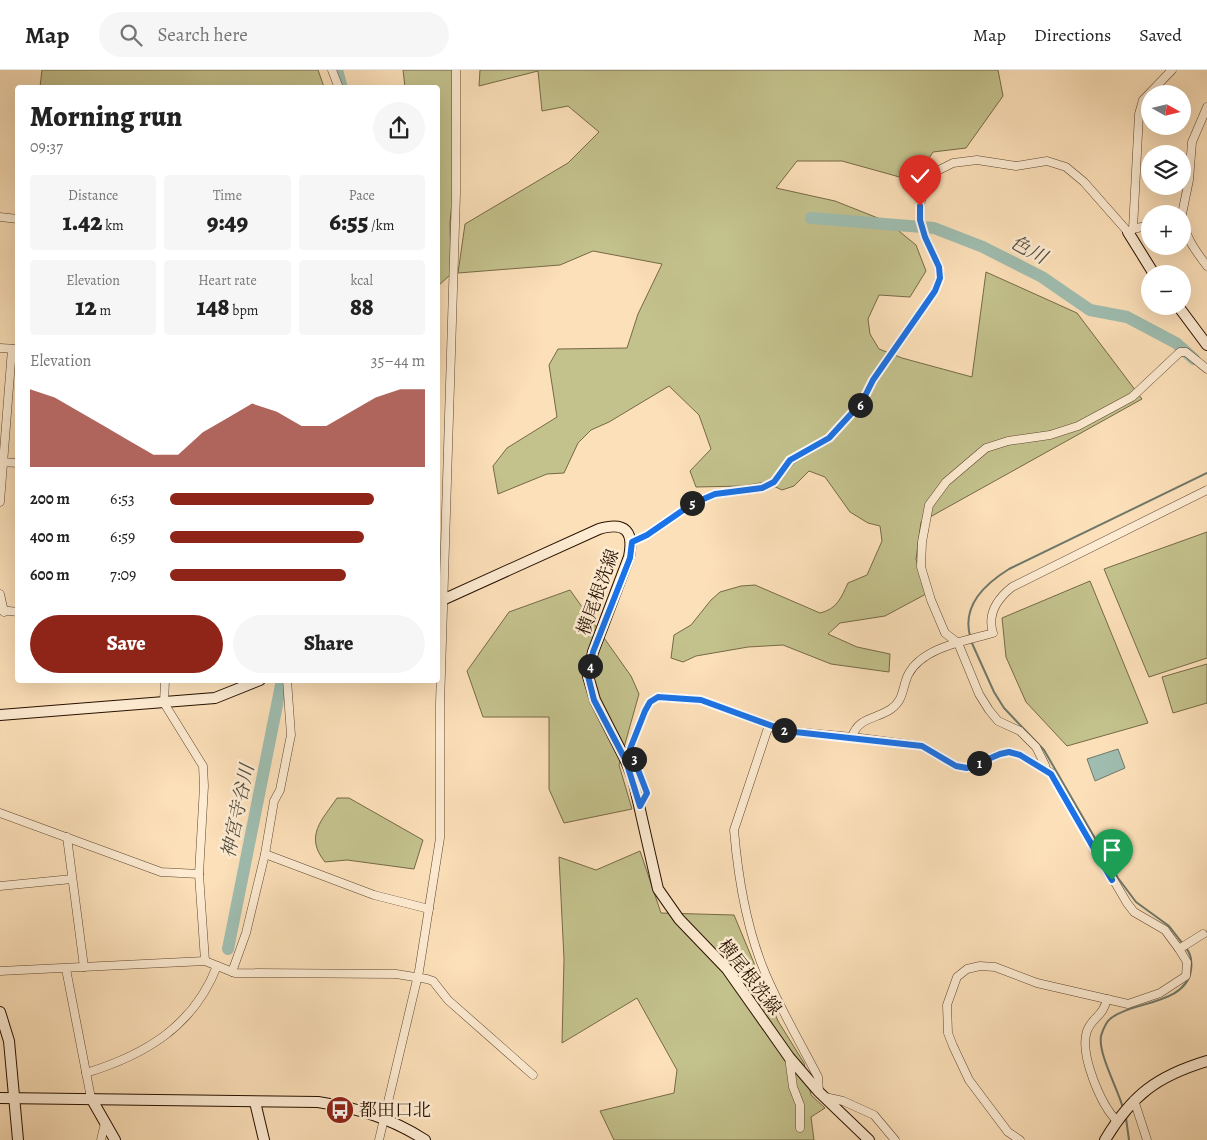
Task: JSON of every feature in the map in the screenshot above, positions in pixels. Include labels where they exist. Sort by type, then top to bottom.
[{"type":"main road","points":[[1130,231],[1149,265]]},
{"type":"main road","points":[[1185,315],[1207,344]]},
{"type":"main road","name":"横尾根洗線","points":[[441,601],[600,529],[612,525],[628,532],[632,542],[630,558],[593,652],[588,676],[594,700],[626,761],[640,806],[650,862],[658,889],[678,919],[727,969],[789,1057],[822,1094],[870,1140]]},
{"type":"main road","points":[[0,715],[215,698],[252,683]]},
{"type":"main road","points":[[0,1012],[9,1041],[18,1140]]},
{"type":"main road","points":[[1105,1140],[1134,1100],[1174,1073],[1207,1061]]},
{"type":"main road","points":[[0,1098],[318,1102],[357,1108],[384,1118],[425,1140]]},
{"type":"main road","points":[[91,1098],[115,1140]]},
{"type":"main road","points":[[255,1102],[264,1140]]},
{"type":"street","points":[[332,70],[338,85]]},
{"type":"street","points":[[379,1140],[418,977],[440,838],[441,601],[456,193],[456,70]]},
{"type":"street","points":[[1130,231],[1139,114],[1143,100],[1172,70]]},
{"type":"street","points":[[1185,205],[1192,142],[1207,107]]},
{"type":"street","points":[[632,542],[647,535],[692,504],[715,494],[762,488],[774,482],[790,460],[829,438],[862,402],[873,380],[935,291],[940,278],[939,267],[925,237],[920,220],[922,190],[937,171],[953,163],[978,160],[1016,166],[1048,161],[1066,167],[1084,182],[1130,231]]},
{"type":"street","points":[[0,216],[15,218]]},
{"type":"street","points":[[1130,231],[1141,228]]},
{"type":"street","points":[[1191,245],[1206,264]]},
{"type":"street","points":[[0,348],[15,349],[1,462],[0,502]]},
{"type":"street","points":[[1046,769],[1046,765],[1036,747],[1020,730],[998,721],[980,694],[958,643],[945,633],[931,600],[921,559],[924,525],[930,505],[946,482],[986,448],[1008,441],[1050,435],[1078,426],[1132,397],[1180,352],[1186,352],[1207,369]]},
{"type":"street","points":[[1,462],[15,463]]},
{"type":"street","points":[[852,737],[859,725],[868,718],[890,710],[899,702],[908,676],[916,665],[945,647],[993,633],[990,624],[996,605],[1002,595],[1012,587],[1207,490]]},
{"type":"street","points":[[0,594],[2,611],[15,612]]},
{"type":"street","points":[[165,683],[164,703],[203,766],[204,786],[199,874],[205,961]]},
{"type":"street","points":[[232,972],[246,933],[265,854],[274,801],[280,790],[291,735],[287,683]]},
{"type":"street","points":[[640,806],[647,793],[630,749],[650,702],[658,697],[701,700],[786,731],[922,746],[956,766],[967,768],[1009,752],[1020,755],[1046,769],[1051,774],[1127,903],[1134,912],[1165,930],[1181,947],[1188,969],[1186,976],[1171,986],[1128,1004],[1038,984],[995,967],[980,966],[967,969],[957,977],[951,990],[946,1019],[953,1046],[969,1080],[1008,1132],[1020,1140]]},
{"type":"street","points":[[769,725],[734,830],[735,848],[753,938],[766,975],[818,1077],[822,1094],[874,1115],[895,1140]]},
{"type":"street","points":[[0,813],[161,872],[199,874]]},
{"type":"street","points":[[68,837],[84,967]]},
{"type":"street","points":[[265,854],[374,895],[429,909]]},
{"type":"street","points":[[0,886],[72,879]]},
{"type":"street","points":[[1181,947],[1203,934]]},
{"type":"street","points":[[0,971],[205,961],[232,972],[418,977],[432,981],[448,1000],[533,1075]]},
{"type":"street","points":[[86,1073],[133,1056],[175,1028],[204,994],[217,966]]},
{"type":"street","points":[[66,969],[91,1098]]},
{"type":"street","points":[[1106,999],[1104,1011],[1087,1031],[1084,1048],[1105,1106],[1117,1121]]},
{"type":"street","points":[[789,1057],[793,1087],[800,1105],[800,1128]]},
{"type":"street","points":[[1134,1100],[1147,1140]]},
{"type":"street","points":[[101,1140],[105,1123]]},
{"type":"shaded area","points":[[42,70],[318,70],[323,85],[40,85]]},
{"type":"shaded area","points":[[403,70],[454,70],[458,140],[450,223],[451,274],[440,284],[440,85],[405,85]]},
{"type":"shaded area","points":[[480,70],[998,70],[1003,96],[966,148],[933,152],[914,181],[842,161],[797,161],[776,188],[835,201],[888,222],[916,245],[926,271],[910,297],[879,295],[868,319],[870,334],[879,349],[902,358],[972,377],[986,272],[1077,313],[1142,399],[921,522],[916,559],[926,594],[885,616],[840,623],[828,634],[857,647],[890,654],[889,672],[831,664],[783,645],[748,647],[696,656],[683,662],[671,658],[674,635],[691,625],[720,592],[741,586],[755,585],[820,613],[831,609],[841,598],[848,583],[867,575],[882,541],[880,526],[868,523],[850,512],[825,477],[809,471],[794,486],[782,490],[765,482],[743,486],[696,487],[690,471],[711,449],[699,415],[669,386],[609,422],[591,430],[578,443],[564,473],[547,474],[498,494],[493,466],[507,448],[557,417],[549,365],[558,349],[627,348],[638,314],[662,264],[593,251],[560,265],[458,273],[465,224],[568,163],[599,132],[568,106],[542,111],[538,71],[479,86]]},
{"type":"shaded area","points":[[1207,532],[1207,658],[1149,677],[1104,569]]},
{"type":"shaded area","points":[[1090,581],[1148,723],[1067,746],[1026,702],[1006,657],[1002,618]]},
{"type":"shaded area","points":[[570,590],[631,676],[639,694],[619,765],[632,809],[564,823],[549,789],[549,717],[483,717],[467,671],[509,612]]},
{"type":"shaded area","points":[[1207,664],[1207,703],[1173,713],[1162,677]]},
{"type":"shaded area","points":[[1118,749],[1125,768],[1095,781],[1087,759]]},
{"type":"shaded area","points":[[337,798],[349,798],[423,840],[414,869],[347,860],[325,862],[319,853],[316,836],[321,821]]},
{"type":"shaded area","points":[[640,851],[661,913],[734,915],[778,1021],[804,1063],[811,1095],[825,1108],[811,1117],[814,1140],[614,1140],[600,1111],[674,1093],[677,1070],[637,998],[562,1043],[564,959],[559,857],[596,870]]},
{"type":"waterway","name":"神宮寺谷川","points":[[337,70],[341,85]]},
{"type":"waterway","name":"色川","points":[[811,218],[934,228],[983,247],[1042,277],[1090,310],[1127,317],[1176,343],[1194,359]]},
{"type":"waterway","points":[[970,636],[968,625],[972,605],[984,589],[1000,575],[1207,473]]},
{"type":"waterway","points":[[971,641],[994,692],[1004,708],[1044,750],[1118,878],[1136,902],[1169,926],[1183,944]]},
{"type":"waterway","name":"神宮寺谷川","points":[[228,949],[281,683]]},
{"type":"waterway","points":[[1123,1108],[1102,1052],[1101,1036],[1103,1029],[1108,1021],[1119,1013],[1156,1001],[1179,990],[1187,981],[1191,970],[1191,959],[1186,948]]},
{"type":"waterway","points":[[1126,1118],[1129,1140]]},
{"type":"place","name":"都田口北","points":[[340,1110]]},
{"type":"route","points":[[920,206],[920,220],[925,237],[939,267],[940,278],[935,291],[873,380],[862,402],[829,438],[790,460],[774,482],[762,488],[715,494],[692,504],[647,535],[632,542],[630,558],[593,652],[588,676],[594,700],[626,761],[640,806],[647,793],[630,749],[645,711],[650,702],[658,697],[701,700],[786,731],[922,746],[956,766],[967,768],[1000,754],[1009,752],[1020,755],[1037,766],[1046,769],[1051,774],[1112,880]]}]
